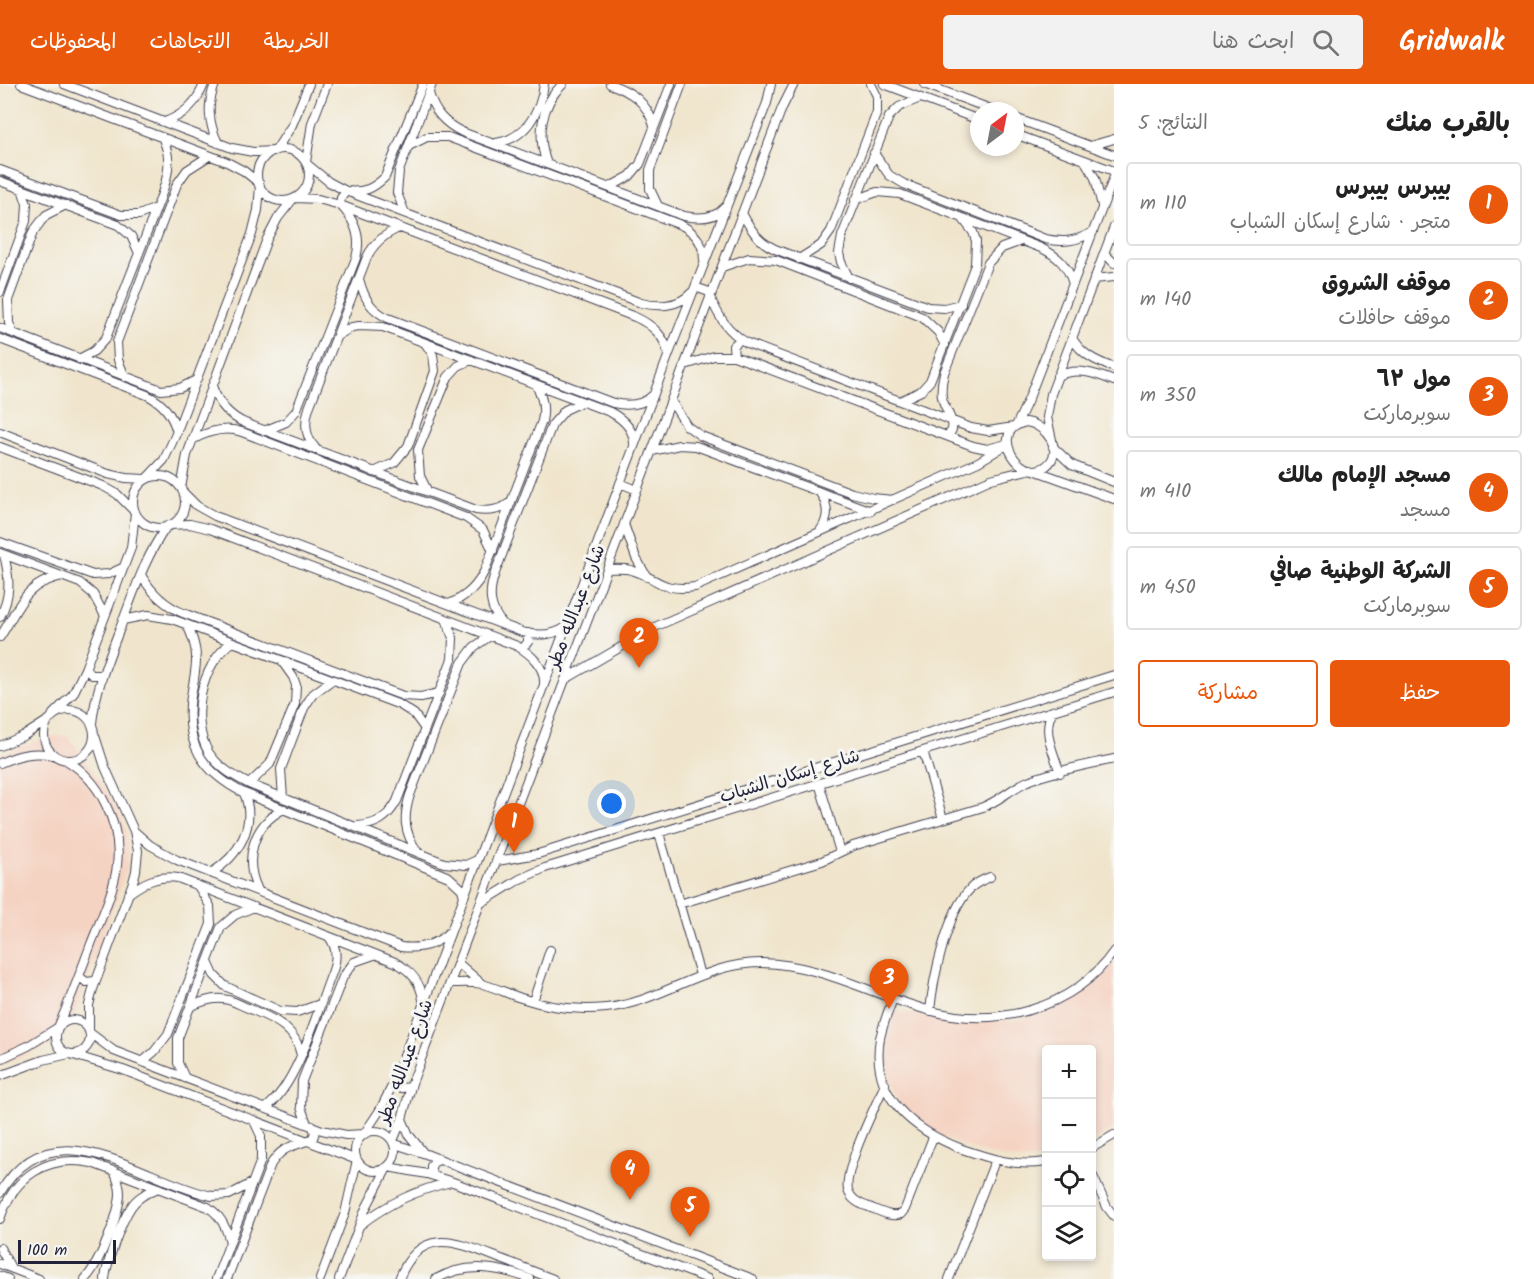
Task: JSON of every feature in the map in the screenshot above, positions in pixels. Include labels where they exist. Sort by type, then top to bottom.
[{"type":"street","points":[[21,84],[43,88],[226,162],[244,171],[260,184],[268,196],[274,199],[318,199],[340,205],[643,320],[663,341],[668,359]]},
{"type":"street","points":[[64,84],[232,148],[253,152],[283,149],[296,152],[329,182],[346,191],[648,305],[669,305],[679,302],[695,289],[711,295],[722,322],[741,339],[971,428],[988,431],[1015,427],[1021,423],[1032,423],[1043,429],[1072,465],[1114,482]]},
{"type":"street","points":[[215,84],[211,95],[209,115],[218,143]]},
{"type":"street","points":[[54,755],[48,749],[44,735],[51,717],[73,694],[85,669],[125,564],[133,536],[135,490],[164,460],[176,434],[252,234],[258,210],[260,164],[268,154],[275,150],[292,125],[309,84]]},
{"type":"street","points":[[92,723],[102,675],[142,571],[154,545],[183,511],[184,466],[191,441],[267,239],[278,218],[308,183],[306,163],[308,142],[315,114],[327,84]]},
{"type":"street","points":[[346,191],[357,193],[368,190],[385,177],[423,84]]},
{"type":"street","points":[[405,213],[397,193],[399,171],[432,84]]},
{"type":"street","points":[[547,164],[541,145],[542,126],[554,94],[563,84]]},
{"type":"street","points":[[610,84],[627,87],[647,109],[654,127]]},
{"type":"street","points":[[609,187],[630,176],[643,157],[670,84]]},
{"type":"street","points":[[658,206],[648,179],[682,84]]},
{"type":"street","name":"شارع عبدالله مطر","points":[[364,1134],[380,1110],[394,1082],[634,446],[767,103],[771,84]]},
{"type":"street","name":"شارع عبدالله مطر","points":[[394,1143],[411,1087],[782,108],[794,84]]},
{"type":"street","points":[[799,259],[821,245],[831,231],[875,120],[878,104],[871,84]]},
{"type":"street","points":[[884,84],[970,117]]},
{"type":"street","points":[[927,85],[972,102]]},
{"type":"street","points":[[493,143],[515,138],[524,131],[531,122],[544,87],[554,94]]},
{"type":"street","points":[[165,122],[190,108],[203,88]]},
{"type":"street","points":[[203,88],[207,96],[211,95]]},
{"type":"street","points":[[429,93],[437,113],[453,127],[547,164],[684,216],[708,217],[722,212],[726,206]]},
{"type":"street","points":[[849,278],[839,253],[842,236],[855,200],[885,124],[899,107],[920,98]]},
{"type":"street","points":[[767,103],[774,100],[782,108]]},
{"type":"street","points":[[301,107],[306,115],[315,114]]},
{"type":"street","points":[[875,120],[883,118],[885,124]]},
{"type":"street","points":[[1024,121],[1114,155]]},
{"type":"street","points":[[531,122],[542,126]]},
{"type":"street","points":[[448,137],[448,131],[453,127]]},
{"type":"street","points":[[79,359],[101,345],[114,319],[160,199],[169,163],[162,137]]},
{"type":"street","points":[[409,146],[428,137],[448,137],[681,225],[698,240],[704,253],[705,263]]},
{"type":"street","points":[[1024,137],[1114,171]]},
{"type":"street","points":[[1090,146],[1114,139]]},
{"type":"street","points":[[1071,155],[1076,141]]},
{"type":"street","points":[[226,162],[232,156],[232,148]]},
{"type":"street","points":[[874,153],[889,175],[904,184],[1045,239],[1075,240],[1093,232]]},
{"type":"street","points":[[125,377],[116,351],[123,322],[177,184],[187,170],[209,156]]},
{"type":"street","points":[[643,157],[647,161],[653,161]]},
{"type":"street","points":[[1084,160],[1095,178],[1102,208]]},
{"type":"street","points":[[390,168],[395,172],[399,171]]},
{"type":"street","points":[[0,170],[113,213],[130,216],[156,208]]},
{"type":"street","points":[[0,180],[110,222],[131,236],[139,253]]},
{"type":"street","points":[[1114,180],[1029,398],[1015,427],[1009,434],[1008,443],[1015,460],[1032,470],[1114,499]]},
{"type":"street","points":[[900,194],[897,192],[898,187],[904,184]]},
{"type":"street","points":[[12,290],[1,289],[24,229],[27,204],[21,189]]},
{"type":"street","points":[[340,205],[346,191]]},
{"type":"street","points":[[855,200],[877,192],[900,194],[1041,248],[1059,259],[1071,275],[1073,284]]},
{"type":"street","points":[[160,199],[166,198],[170,202]]},
{"type":"street","points":[[264,431],[286,422],[296,411],[358,253],[356,228],[340,205]]},
{"type":"street","points":[[13,333],[7,312],[12,290],[33,232],[46,215],[66,206]]},
{"type":"street","points":[[110,222],[114,218],[113,213]]},
{"type":"street","points":[[742,213],[758,240],[799,259],[920,305],[944,308],[961,304]]},
{"type":"street","points":[[681,225],[684,222],[684,216]]},
{"type":"street","points":[[900,401],[926,386],[936,369],[975,265],[976,241],[968,224],[962,218]]},
{"type":"street","points":[[566,679],[638,635],[697,607],[991,479],[1044,467],[1049,463],[1052,458],[1052,443],[1047,417],[1051,394],[1114,227]]},
{"type":"street","points":[[317,450],[308,438],[307,415],[367,257],[382,237],[399,228]]},
{"type":"street","points":[[24,229],[33,232]]},
{"type":"street","points":[[831,231],[835,238],[842,236]]},
{"type":"street","points":[[252,234],[267,239]]},
{"type":"street","points":[[1041,248],[1045,245],[1045,239]]},
{"type":"street","points":[[947,436],[953,430],[952,421],[942,398],[944,373],[985,268],[1002,248],[1022,241]]},
{"type":"street","points":[[776,260],[774,254],[780,251]]},
{"type":"street","points":[[358,253],[363,252],[367,257]]},
{"type":"street","points":[[502,267],[507,253]]},
{"type":"street","points":[[1104,253],[1114,263]]},
{"type":"street","points":[[722,267],[749,258],[776,260],[916,314],[934,326],[945,345]]},
{"type":"street","points":[[975,265],[981,264],[985,268]]},
{"type":"street","points":[[1094,279],[1114,277]]},
{"type":"street","points":[[358,279],[364,297],[380,315],[613,403],[622,405],[640,403],[648,400],[654,394]]},
{"type":"street","points":[[643,320],[648,314],[648,305]]},
{"type":"street","points":[[916,314],[920,305]]},
{"type":"street","points":[[376,325],[376,318],[380,315]]},
{"type":"street","points":[[114,319],[119,323],[123,322]]},
{"type":"street","points":[[337,336],[352,327],[376,325],[473,360],[618,416],[631,430],[634,446]]},
{"type":"street","points":[[0,328],[125,377],[149,391],[170,414],[176,434],[183,444],[215,431],[237,431],[471,520],[483,530],[493,551]]},
{"type":"street","points":[[1072,338],[1085,355],[1114,368]]},
{"type":"street","points":[[0,339],[149,391],[180,388],[197,379]]},
{"type":"street","points":[[734,356],[733,346],[741,339]]},
{"type":"street","points":[[374,472],[394,463],[408,446],[434,379],[433,355],[424,342]]},
{"type":"street","points":[[428,492],[420,476],[418,450],[444,383],[452,371],[473,360],[478,351]]},
{"type":"street","points":[[685,365],[714,356],[734,356],[973,446],[987,449],[1008,443]]},
{"type":"street","points":[[936,369],[939,373],[944,373]]},
{"type":"street","points":[[1057,376],[1072,370],[1081,370],[1114,381]]},
{"type":"street","points":[[434,379],[440,378],[444,383]]},
{"type":"street","points":[[448,604],[467,595],[481,579],[493,551],[542,421],[542,398],[535,384]]},
{"type":"street","points":[[212,386],[215,395],[226,410],[240,421],[264,431],[476,510],[495,510],[511,501]]},
{"type":"street","points":[[671,401],[687,426],[701,436],[862,496],[894,500]]},
{"type":"street","points":[[504,626],[494,611],[490,593],[492,584],[552,425],[565,410],[582,402]]},
{"type":"street","points":[[610,412],[613,403]]},
{"type":"street","points":[[296,411],[302,416],[307,415]]},
{"type":"street","points":[[237,431],[240,421]]},
{"type":"street","points":[[542,421],[552,425]]},
{"type":"street","points":[[0,432],[108,474],[126,478],[162,476],[170,478],[197,506],[215,516],[504,626],[528,633],[552,633],[566,627]]},
{"type":"street","points":[[696,446],[696,439],[701,436]]},
{"type":"street","points":[[607,569],[630,570],[670,588],[694,587],[986,459],[1008,443]]},
{"type":"street","points":[[652,451],[679,445],[696,446],[871,511]]},
{"type":"street","points":[[408,446],[413,451],[418,450]]},
{"type":"street","points":[[0,447],[103,486],[117,494],[148,526],[161,528],[190,524],[210,529],[522,649],[536,661],[541,669],[544,685]]},
{"type":"street","points":[[355,475],[358,466]]},
{"type":"street","points":[[103,486],[108,483],[108,474]]},
{"type":"street","points":[[620,483],[637,490]]},
{"type":"street","points":[[837,498],[841,496],[841,489]]},
{"type":"street","points":[[819,492],[824,500],[827,517],[819,533]]},
{"type":"street","points":[[471,520],[476,515],[476,510]]},
{"type":"street","points":[[210,529],[210,520],[215,516]]},
{"type":"street","points":[[624,524],[636,558],[647,578]]},
{"type":"street","points":[[0,542],[85,573],[101,576],[129,560],[138,561],[155,595],[176,610],[403,696],[421,697],[439,693]]},
{"type":"street","points":[[2,554],[80,583],[93,594],[105,616]]},
{"type":"street","points":[[0,617],[8,596],[9,575],[2,554]]},
{"type":"street","points":[[341,579],[346,565]]},
{"type":"street","points":[[80,583],[85,573]]},
{"type":"street","points":[[0,637],[20,601],[34,587],[62,576]]},
{"type":"street","points":[[481,579],[485,584],[492,584]]},
{"type":"street","points":[[8,596],[20,601]]},
{"type":"street","points":[[172,619],[172,614],[176,610]]},
{"type":"street","points":[[123,620],[148,615],[172,619],[400,705],[414,714],[425,729]]},
{"type":"street","points":[[354,827],[372,824],[387,816],[401,792],[448,670],[453,649],[450,628],[446,619]]},
{"type":"street","points":[[187,625],[197,654],[190,710],[191,735],[201,759],[219,778],[244,793],[441,873],[456,882],[464,897]]},
{"type":"street","points":[[522,649],[528,642],[528,633]]},
{"type":"street","points":[[418,853],[407,835],[405,825],[410,795],[458,673],[468,655],[490,636]]},
{"type":"street","points":[[232,642],[213,661],[207,677],[201,710],[201,732],[209,753],[224,770],[249,784],[444,863],[466,865],[478,859]]},
{"type":"street","points":[[249,784],[264,771],[274,756],[295,704],[296,686],[288,668],[282,661]]},
{"type":"street","points":[[85,669],[92,675],[102,675]]},
{"type":"street","points":[[448,670],[458,673]]},
{"type":"street","points":[[196,674],[207,677]]},
{"type":"street","name":"شارع إسكان الشباب","points":[[497,861],[525,857],[594,837],[1114,675]]},
{"type":"street","points":[[283,798],[280,778],[284,760],[304,708],[313,693],[332,680]]},
{"type":"street","name":"شارع إسكان الشباب","points":[[481,903],[532,873],[1114,692]]},
{"type":"street","points":[[400,705],[403,702],[403,696]]},
{"type":"street","points":[[295,704],[302,704],[304,708]]},
{"type":"street","points":[[0,746],[25,735],[61,710],[79,711],[87,716],[92,723],[101,757],[134,831],[137,861],[128,894],[95,981],[89,1005],[89,1044],[76,1054],[50,1057],[0,1076]]},
{"type":"street","points":[[1053,711],[1049,717],[1048,732],[1060,773]]},
{"type":"street","points":[[66,760],[82,757],[93,744],[95,736]]},
{"type":"street","points":[[881,747],[885,763]]},
{"type":"street","points":[[923,751],[943,819]]},
{"type":"street","points":[[1,759],[35,752],[54,755],[66,760],[87,776],[103,799],[115,824],[119,850],[115,877],[55,1037],[59,1048],[70,1054],[123,1070],[357,1160],[368,1170],[378,1171],[388,1167],[453,1182],[708,1279]]},
{"type":"street","points":[[274,756],[278,760],[284,760]]},
{"type":"street","points":[[679,904],[822,861],[853,846],[991,804],[1026,782],[1113,760]]},
{"type":"street","points":[[219,778],[224,770]]},
{"type":"street","points":[[819,783],[840,852]]},
{"type":"street","points":[[103,799],[116,792]]},
{"type":"street","points":[[401,792],[405,796],[410,795]]},
{"type":"street","points":[[211,873],[231,858],[243,838],[248,810],[244,793]]},
{"type":"street","points":[[301,816],[304,806]]},
{"type":"street","points":[[258,890],[250,862],[254,842],[267,821],[284,809]]},
{"type":"street","points":[[497,809],[514,816]]},
{"type":"street","points":[[134,831],[172,868],[198,886],[395,962],[413,975],[419,983],[423,1003]]},
{"type":"street","points":[[659,833],[700,975]]},
{"type":"street","points":[[594,837],[598,852]]},
{"type":"street","points":[[243,838],[254,842]]},
{"type":"street","points":[[441,873],[444,863]]},
{"type":"street","points":[[128,894],[172,868],[211,873],[401,947],[412,948],[433,944],[450,932]]},
{"type":"street","points":[[930,1011],[936,968],[951,923],[965,894],[977,883],[990,877]]},
{"type":"street","points":[[142,1062],[160,1047],[168,1034],[211,924],[210,906],[198,886]]},
{"type":"street","points":[[289,921],[294,906]]},
{"type":"street","points":[[185,1078],[178,1062],[178,1038],[221,927],[235,915],[254,907]]},
{"type":"street","points":[[100,921],[115,927]]},
{"type":"street","points":[[211,924],[218,923],[221,927]]},
{"type":"street","points":[[266,1108],[283,1092],[292,1078],[334,968],[335,948],[328,936]]},
{"type":"street","points":[[395,962],[401,954],[401,947]]},
{"type":"street","points":[[533,1001],[550,950]]},
{"type":"street","points":[[451,983],[482,984],[533,1001],[581,1009],[617,1007],[652,997],[700,975],[730,966],[772,963],[820,973],[930,1011],[974,1017],[1013,1015],[1053,1003],[1096,975],[1114,951]]},
{"type":"street","points":[[254,1121],[261,1136],[261,1160],[217,1277],[227,1278],[271,1164],[289,1146],[306,1141],[314,1135],[315,1130],[309,1125],[300,1099],[302,1082],[345,973],[354,962],[376,955]]},
{"type":"street","points":[[208,962],[219,981],[232,990],[280,1011],[297,1012],[320,1004]]},
{"type":"street","points":[[458,963],[482,984]]},
{"type":"street","points":[[334,968],[340,968],[345,973]]},
{"type":"street","points":[[79,976],[86,982],[95,981]]},
{"type":"street","points":[[227,999],[227,994],[232,990]]},
{"type":"street","points":[[190,1007],[212,999],[227,999],[277,1020],[296,1038],[301,1055]]},
{"type":"street","points":[[892,999],[882,1029],[879,1061],[885,1084],[911,1122],[933,1137],[995,1161],[1021,1165],[1042,1163]]},
{"type":"street","points":[[277,1020],[281,1016],[280,1011]]},
{"type":"street","points":[[12,1071],[3,1058],[39,1040],[68,1020],[78,1020],[105,1046],[142,1062],[309,1125],[346,1135],[382,1132],[394,1143],[753,1279]]},
{"type":"street","points":[[168,1034],[171,1038],[178,1038]]},
{"type":"street","points":[[123,1070],[123,1061],[127,1056]]},
{"type":"street","points":[[292,1078],[297,1082],[302,1082]]},
{"type":"street","points":[[394,1082],[401,1088],[411,1087]]},
{"type":"street","points":[[885,1084],[853,1160],[848,1182],[851,1196],[859,1203],[891,1215],[901,1214],[933,1137]]},
{"type":"street","points":[[402,1119],[409,1135],[426,1154]]},
{"type":"street","points":[[339,1279],[355,1216],[357,1160],[355,1146],[364,1134]]},
{"type":"street","points":[[1096,1146],[1114,1135]]},
{"type":"street","points":[[320,1279],[355,1216],[395,1156],[394,1143]]},
{"type":"street","points":[[0,1193],[16,1172],[36,1158],[48,1153],[71,1150],[95,1152],[212,1196],[229,1195],[252,1183]]},
{"type":"street","points":[[48,1153],[51,1163]]},
{"type":"street","points":[[261,1160],[271,1164]]},
{"type":"street","points":[[434,1176],[430,1166],[440,1160]]},
{"type":"street","points":[[0,1218],[15,1187],[32,1173],[51,1163],[82,1161],[114,1171],[215,1212],[225,1226],[230,1242]]},
{"type":"street","points":[[949,1279],[995,1161]]},
{"type":"street","points":[[85,1279],[99,1259],[115,1215],[120,1186],[114,1171]]},
{"type":"street","points":[[355,1216],[424,1190],[453,1182]]},
{"type":"street","points":[[1096,1183],[1107,1207],[1114,1216]]},
{"type":"street","points":[[105,1279],[108,1262],[125,1218],[136,1200],[158,1188]]},
{"type":"street","points":[[200,1204],[203,1201],[203,1194]]},
{"type":"street","points":[[115,1215],[121,1214],[125,1218]]},
{"type":"street","points":[[640,1253],[646,1238]]},
{"type":"street","points":[[399,1279],[415,1253],[423,1247],[444,1241],[464,1245],[553,1279]]},
{"type":"street","points":[[0,1248],[11,1268]]},
{"type":"street","points":[[99,1259],[108,1262]]},
{"type":"street","points":[[0,1264],[39,1279]]},
{"type":"street","points":[[436,1279],[452,1272],[480,1267],[506,1270],[530,1279]]},
{"type":"street","points":[[0,1276],[9,1279]]},
{"type":"shaded area","points":[[51,736],[68,736],[114,802],[126,828],[128,866],[68,1027],[50,1045],[0,1066],[0,755]]},
{"type":"shaded area","points":[[1114,956],[1114,1128],[1096,1139],[1096,1045],[1042,1045],[1042,1158],[1029,1161],[1003,1158],[971,1149],[932,1132],[909,1116],[896,1097],[885,1075],[883,1059],[894,1010],[942,1021],[1012,1021],[1043,1012],[1072,998],[1097,978]]},
{"type":"place","name":"موقف الشروق","points":[[639,668]]},
{"type":"place","name":"بيبرس بيبرس","points":[[514,853]]},
{"type":"place","name":"مول ٦٣","points":[[889,1009]]},
{"type":"place","name":"مسجد الإمام مالك","points":[[630,1200]]},
{"type":"place","name":"الشركة الوطنية صافي","points":[[690,1237]]}]
